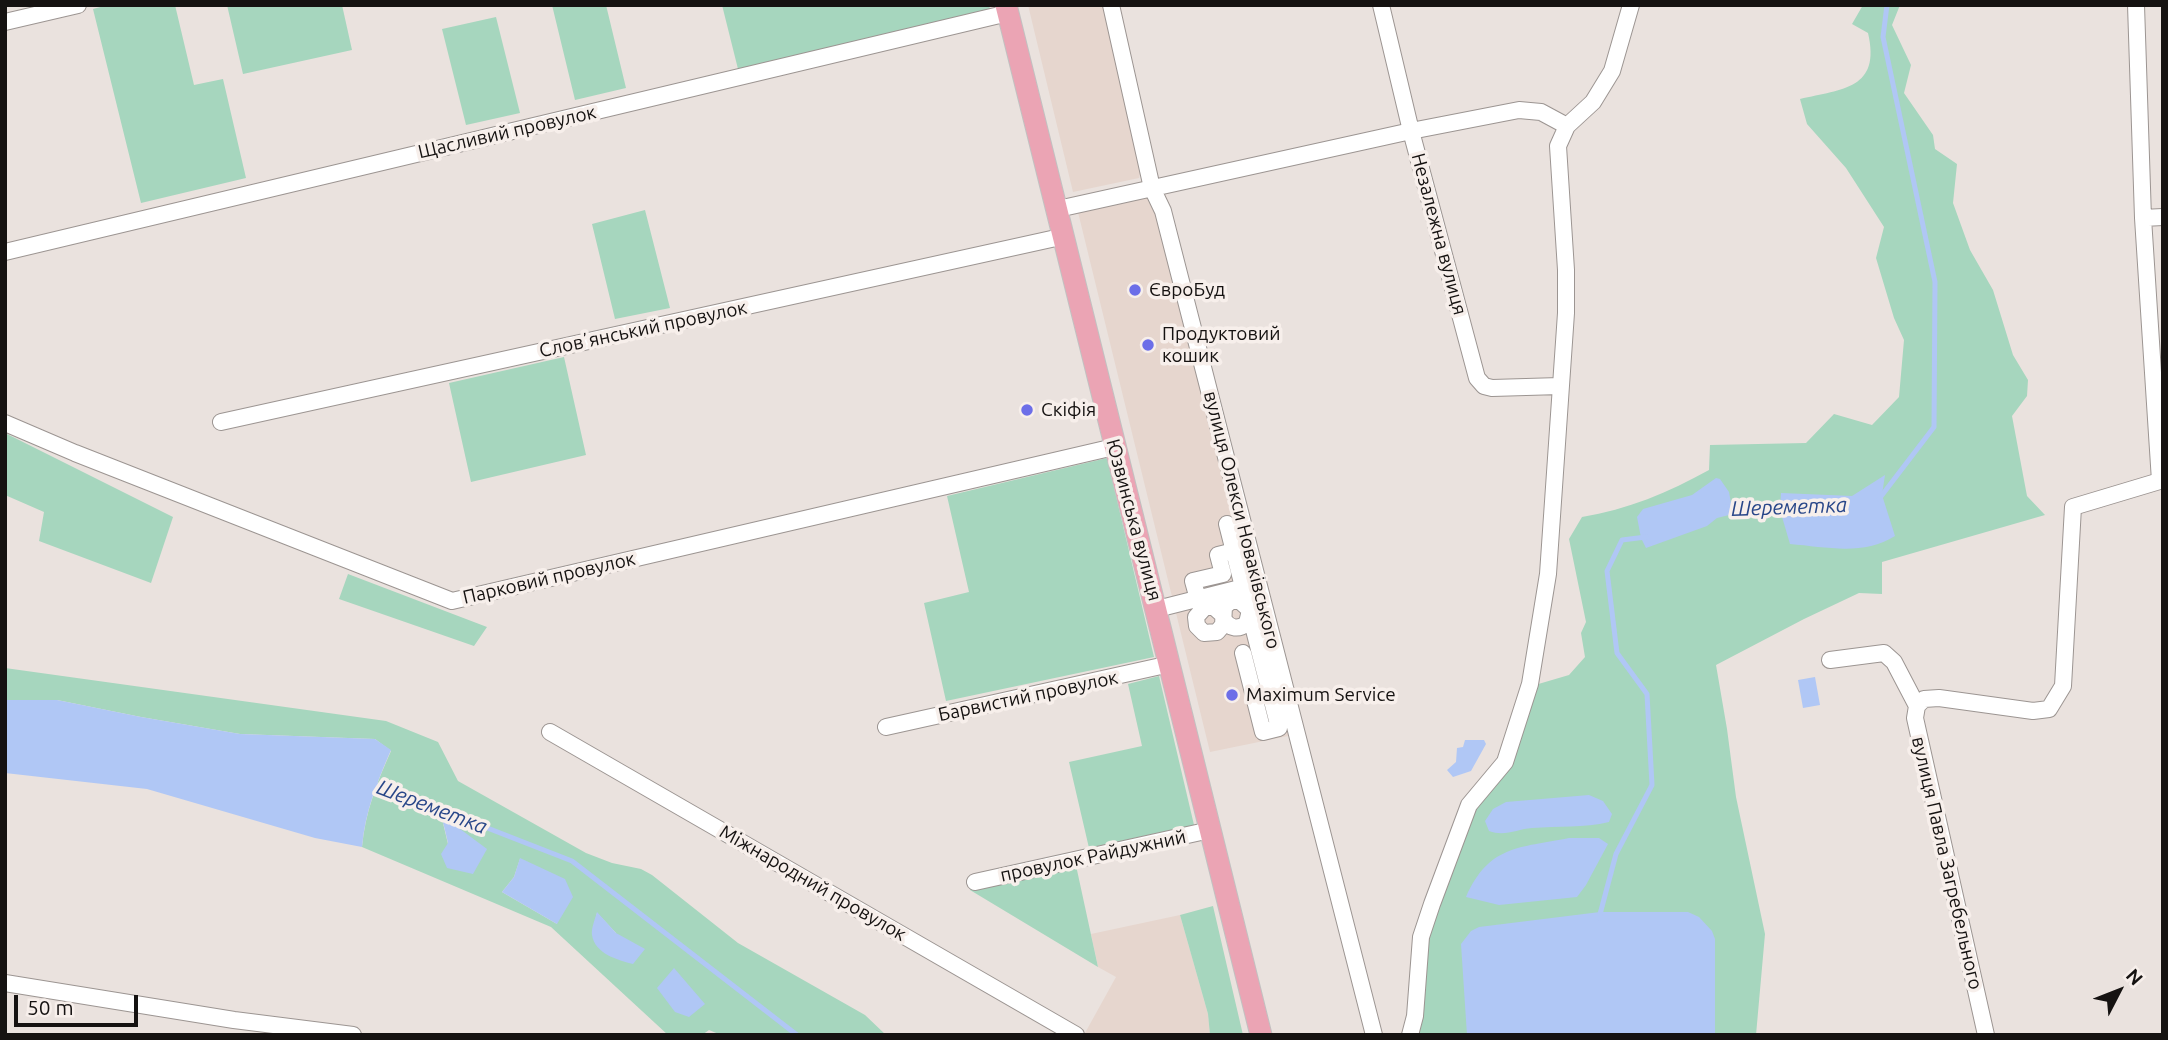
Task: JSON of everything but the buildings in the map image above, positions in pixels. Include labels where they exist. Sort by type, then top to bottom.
[{"type":"main road","name":"Юзвинська вулиця","points":[[1007,9],[1261,1035]]},
{"type":"street","points":[[5,22],[78,5]]},
{"type":"street","name":"вулиця Олекси Новаківського","points":[[1111,5],[1152,188],[1163,211],[1374,1035]]},
{"type":"street","name":"Незалежна вулиця","points":[[1381,5],[1411,131],[1477,377],[1484,386],[1492,388],[1560,386]]},
{"type":"street","points":[[1410,1035],[1415,1016],[1421,937],[1432,904],[1464,813],[1472,799],[1504,762],[1530,684],[1548,574],[1567,290],[1558,146],[1567,126],[1592,102],[1612,71],[1631,5]]},
{"type":"street","points":[[1830,660],[1884,653],[1894,662],[1917,706],[1924,699],[1939,698],[2034,711],[2049,709],[2063,686],[2073,508],[2162,480],[2143,218],[2136,5]]},
{"type":"street","name":"Щасливий провулок","points":[[5,251],[1007,9]]},
{"type":"street","points":[[1058,209],[1411,131],[1519,110],[1541,112],[1567,126]]},
{"type":"street","points":[[2143,218],[2163,217]]},
{"type":"street","name":"Словʼянський провулок","points":[[220,422],[1065,236]]},
{"type":"street","name":"Парковий провулок","points":[[5,423],[452,601],[1114,447]]},
{"type":"street","points":[[1227,524],[1279,728],[1263,732],[1243,653]]},
{"type":"street","points":[[1198,599],[1193,581],[1223,574],[1218,555],[1234,551]]},
{"type":"street","points":[[1157,609],[1244,587]]},
{"type":"street","points":[[1223,617],[1227,603],[1236,600],[1244,603],[1250,610]]},
{"type":"street","name":"Барвистий провулок","points":[[886,727],[1170,664]]},
{"type":"street","name":"вулиця Павла Загребельного","points":[[1917,706],[1915,718],[1986,1035]]},
{"type":"street","name":"Міжнародний провулок","points":[[550,732],[1076,1035]]},
{"type":"street","name":"провулок Райдужний","points":[[975,882],[1210,830]]},
{"type":"street","points":[[5,983],[232,1027],[354,1035]]},
{"type":"shaded area","points":[[1028,5],[1103,5],[1142,166],[1139,178],[1073,192]]},
{"type":"shaded area","points":[[1150,192],[1293,735],[1210,752],[1077,208]]},
{"type":"shaded area","points":[[1180,915],[1208,1014],[1210,1035],[1085,1033],[1116,977],[1098,967],[1091,934]]},
{"type":"green space","points":[[108,5],[175,5],[194,85],[223,79],[246,178],[141,203],[93,9]]},
{"type":"green space","points":[[227,5],[342,5],[352,50],[243,74]]},
{"type":"green space","points":[[552,5],[606,5],[626,88],[575,100]]},
{"type":"green space","points":[[722,5],[989,5],[992,17],[740,77]]},
{"type":"green space","points":[[1863,5],[1900,5],[1892,25],[1911,65],[1904,93],[1933,135],[1935,149],[1957,164],[1953,203],[1970,250],[1993,290],[2013,355],[2028,380],[2027,396],[2012,416],[2027,496],[2045,515],[1882,562],[1882,594],[1859,593],[1716,665],[1736,797],[1765,934],[1756,1035],[1410,1035],[1420,949],[1464,813],[1505,762],[1535,685],[1569,675],[1585,657],[1581,633],[1586,622],[1569,539],[1582,517],[1647,499],[1709,470],[1710,445],[1806,443],[1834,414],[1872,425],[1899,397],[1904,340],[1894,318],[1876,258],[1884,227],[1846,168],[1807,124],[1800,99],[1844,88],[1864,76],[1871,52],[1868,33],[1852,24]]},
{"type":"green space","points":[[496,17],[520,113],[466,125],[442,29]]},
{"type":"green space","points":[[645,210],[670,308],[615,319],[592,224]]},
{"type":"green space","points":[[564,357],[586,455],[471,482],[449,383]]},
{"type":"green space","points":[[5,433],[173,517],[151,583],[39,541],[44,512],[5,495]]},
{"type":"green space","points":[[1107,458],[1154,657],[946,701],[924,603],[969,592],[947,496]]},
{"type":"green space","points":[[348,574],[487,627],[474,646],[339,599]]},
{"type":"green space","points":[[5,668],[386,721],[438,742],[458,781],[586,853],[612,863],[641,869],[652,875],[738,943],[865,1015],[886,1035],[721,1035],[709,1030],[702,1035],[668,1035],[551,927],[362,847],[372,798],[391,751],[375,739],[240,734],[57,700],[5,700]],"holes":[[[443,823],[473,874],[448,844]],[[520,859],[557,924],[502,892],[514,877]],[[597,913],[616,933],[592,934]]]},
{"type":"green space","points":[[1159,676],[1194,825],[1089,848],[1069,762],[1142,746],[1128,684]]},
{"type":"green space","points":[[1074,860],[1098,967],[970,890],[975,882]]},
{"type":"green space","points":[[1213,906],[1243,1035],[1210,1035],[1208,1014],[1180,915]]},
{"type":"water","points":[[1885,475],[1882,495],[1895,536],[1871,546],[1858,548],[1790,544],[1780,510],[1781,493],[1852,496]]},
{"type":"water","points":[[1716,478],[1720,479],[1729,492],[1733,514],[1646,548],[1637,517],[1643,509],[1692,495]]},
{"type":"water","points":[[1815,677],[1820,705],[1803,708],[1798,680]]},
{"type":"water","points":[[5,700],[57,700],[240,734],[375,739],[391,750],[372,797],[362,847],[315,838],[147,789],[5,773]]},
{"type":"water","points":[[1465,740],[1484,740],[1486,744],[1471,771],[1453,777],[1447,770],[1456,762],[1457,748],[1463,747]]},
{"type":"water","points":[[1589,795],[1603,801],[1612,814],[1609,822],[1500,833],[1489,831],[1485,821],[1493,809],[1506,802]]},
{"type":"water","points":[[448,820],[487,849],[473,874],[447,868],[441,854],[448,843],[443,822]]},
{"type":"water","points":[[1569,838],[1599,838],[1608,844],[1577,897],[1499,905],[1466,897],[1485,867],[1496,858],[1521,847]]},
{"type":"water","points":[[520,858],[565,879],[573,897],[557,924],[502,892],[514,877]]},
{"type":"water","points":[[597,912],[616,933],[645,949],[633,964],[608,955],[594,942],[592,933]]},
{"type":"water","points":[[1600,912],[1688,912],[1699,917],[1712,931],[1715,939],[1715,1035],[1467,1035],[1461,944],[1471,931],[1479,927]]},
{"type":"water","points":[[674,968],[705,1004],[689,1017],[675,1012],[657,988]]},
{"type":"waterway","name":"Шереметка","points":[[1879,499],[1934,427],[1935,282],[1883,37],[1887,5]]},
{"type":"waterway","name":"Шереметка","points":[[1727,507],[1787,509]]},
{"type":"waterway","name":"Шереметка","points":[[1599,918],[1616,854],[1652,785],[1647,694],[1617,653],[1607,571],[1622,540],[1646,537]]},
{"type":"waterway","name":"Шереметка","points":[[372,783],[572,861],[797,1035]]},
{"type":"place","name":"ЄвроБуд","points":[[1135,290]]},
{"type":"place","name":"Продуктовий кошик","points":[[1148,345]]},
{"type":"place","name":"Скіфія","points":[[1027,410]]},
{"type":"place","name":"Maximum Service","points":[[1232,695]]}]
